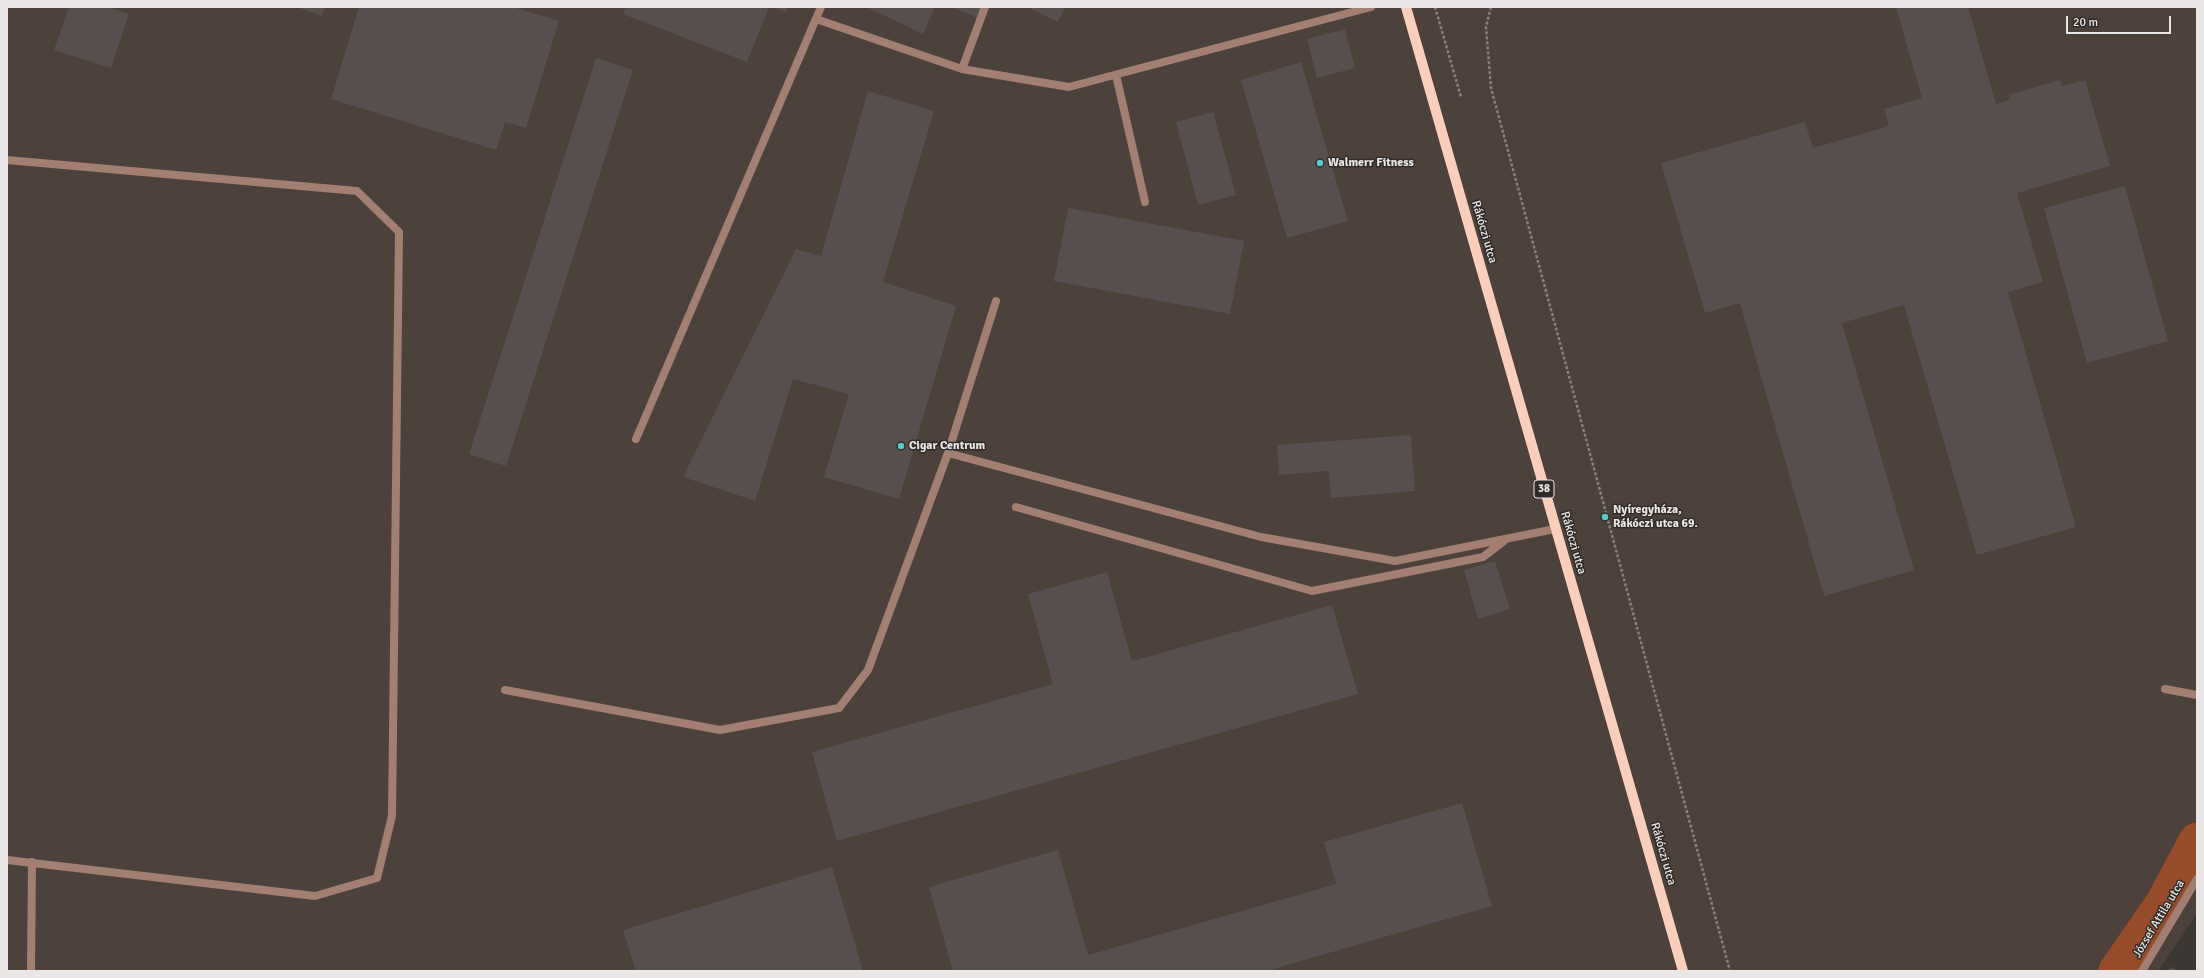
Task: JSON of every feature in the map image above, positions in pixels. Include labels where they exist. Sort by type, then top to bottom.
[{"type":"main road","name":"Rákóczi utca","points":[[1406,7],[1683,971]]},
{"type":"street","points":[[636,439],[821,7]]},
{"type":"street","points":[[962,69],[985,7]]},
{"type":"street","points":[[816,19],[962,69],[1069,87],[1371,7]]},
{"type":"street","points":[[1116,75],[1145,202]]},
{"type":"street","points":[[7,160],[357,191],[399,232],[392,816],[377,878],[315,896],[7,860]]},
{"type":"street","points":[[505,690],[720,730],[839,708],[868,670],[948,453],[996,300]]},
{"type":"street","points":[[948,453],[1261,537],[1395,560],[1506,540],[1555,529]]},
{"type":"street","points":[[1016,507],[1312,591],[1484,557],[1506,540]]},
{"type":"street","points":[[2165,689],[2197,695]]},
{"type":"street","points":[[31,971],[32,862]]},
{"type":"street","name":"József Attila utca","points":[[2142,971],[2197,879]]},
{"type":"path","points":[[1435,7],[1461,97]]},
{"type":"path","points":[[1491,7],[1486,27],[1491,88],[1730,971]]},
{"type":"shaded area","points":[[7,7],[2197,7],[2197,914],[2158,971],[7,971]]},
{"type":"building","points":[[69,7],[107,7],[129,14],[111,68],[54,50]]},
{"type":"building","points":[[297,7],[325,7],[322,16]]},
{"type":"building","points":[[359,7],[513,7],[559,21],[526,128],[505,122],[496,150],[331,99]]},
{"type":"building","points":[[626,7],[769,7],[747,62],[623,14]]},
{"type":"building","points":[[772,7],[788,7],[786,12]]},
{"type":"building","points":[[866,7],[935,7],[923,34]]},
{"type":"building","points":[[952,7],[985,7],[980,19]]},
{"type":"building","points":[[1027,7],[1065,7],[1058,22]]},
{"type":"building","points":[[1896,7],[1968,7],[1996,104],[2010,100],[2008,95],[2060,80],[2062,86],[2085,80],[2110,166],[2017,193],[2043,282],[2008,292],[2076,527],[1977,555],[1904,305],[1842,323],[1914,570],[1824,596],[1740,303],[1705,313],[1661,163],[1805,122],[1813,148],[1889,126],[1884,109],[1922,98]]},
{"type":"building","points":[[1345,29],[1355,68],[1317,78],[1307,39]]},
{"type":"building","points":[[596,58],[633,70],[506,466],[469,454]]},
{"type":"building","points":[[1301,62],[1348,221],[1287,238],[1241,80]]},
{"type":"building","points":[[868,91],[934,111],[883,282],[956,306],[899,499],[824,477],[849,394],[793,379],[755,501],[683,477],[796,249],[821,256]]},
{"type":"building","points":[[1213,112],[1236,195],[1198,205],[1176,122]]},
{"type":"building","points":[[2125,186],[2168,341],[2087,363],[2044,208]]},
{"type":"building","points":[[1068,208],[1244,241],[1230,314],[1054,281]]},
{"type":"building","points":[[1411,435],[1415,491],[1331,498],[1329,471],[1279,475],[1277,445]]},
{"type":"building","points":[[1495,561],[1510,609],[1478,619],[1464,570]]},
{"type":"building","points":[[1107,572],[1132,661],[1332,605],[1358,694],[837,841],[812,752],[1053,684],[1028,594]]},
{"type":"building","points":[[1462,803],[1492,906],[1266,971],[953,971],[929,887],[1058,850],[1088,955],[1336,884],[1324,842]]},
{"type":"building","points":[[832,867],[863,971],[636,971],[623,930]]},
{"type":"building","points":[[2170,967],[2179,971],[2168,971]]},
{"type":"waterway","points":[[2117,971],[2164,903],[2197,841]]},
{"type":"place","name":"Walmerr Fitness","points":[[1320,163]]},
{"type":"place","name":"Cigar Centrum","points":[[901,446]]},
{"type":"place","name":"Nyíregyháza, Rákóczi utca 69.","points":[[1605,517]]}]
